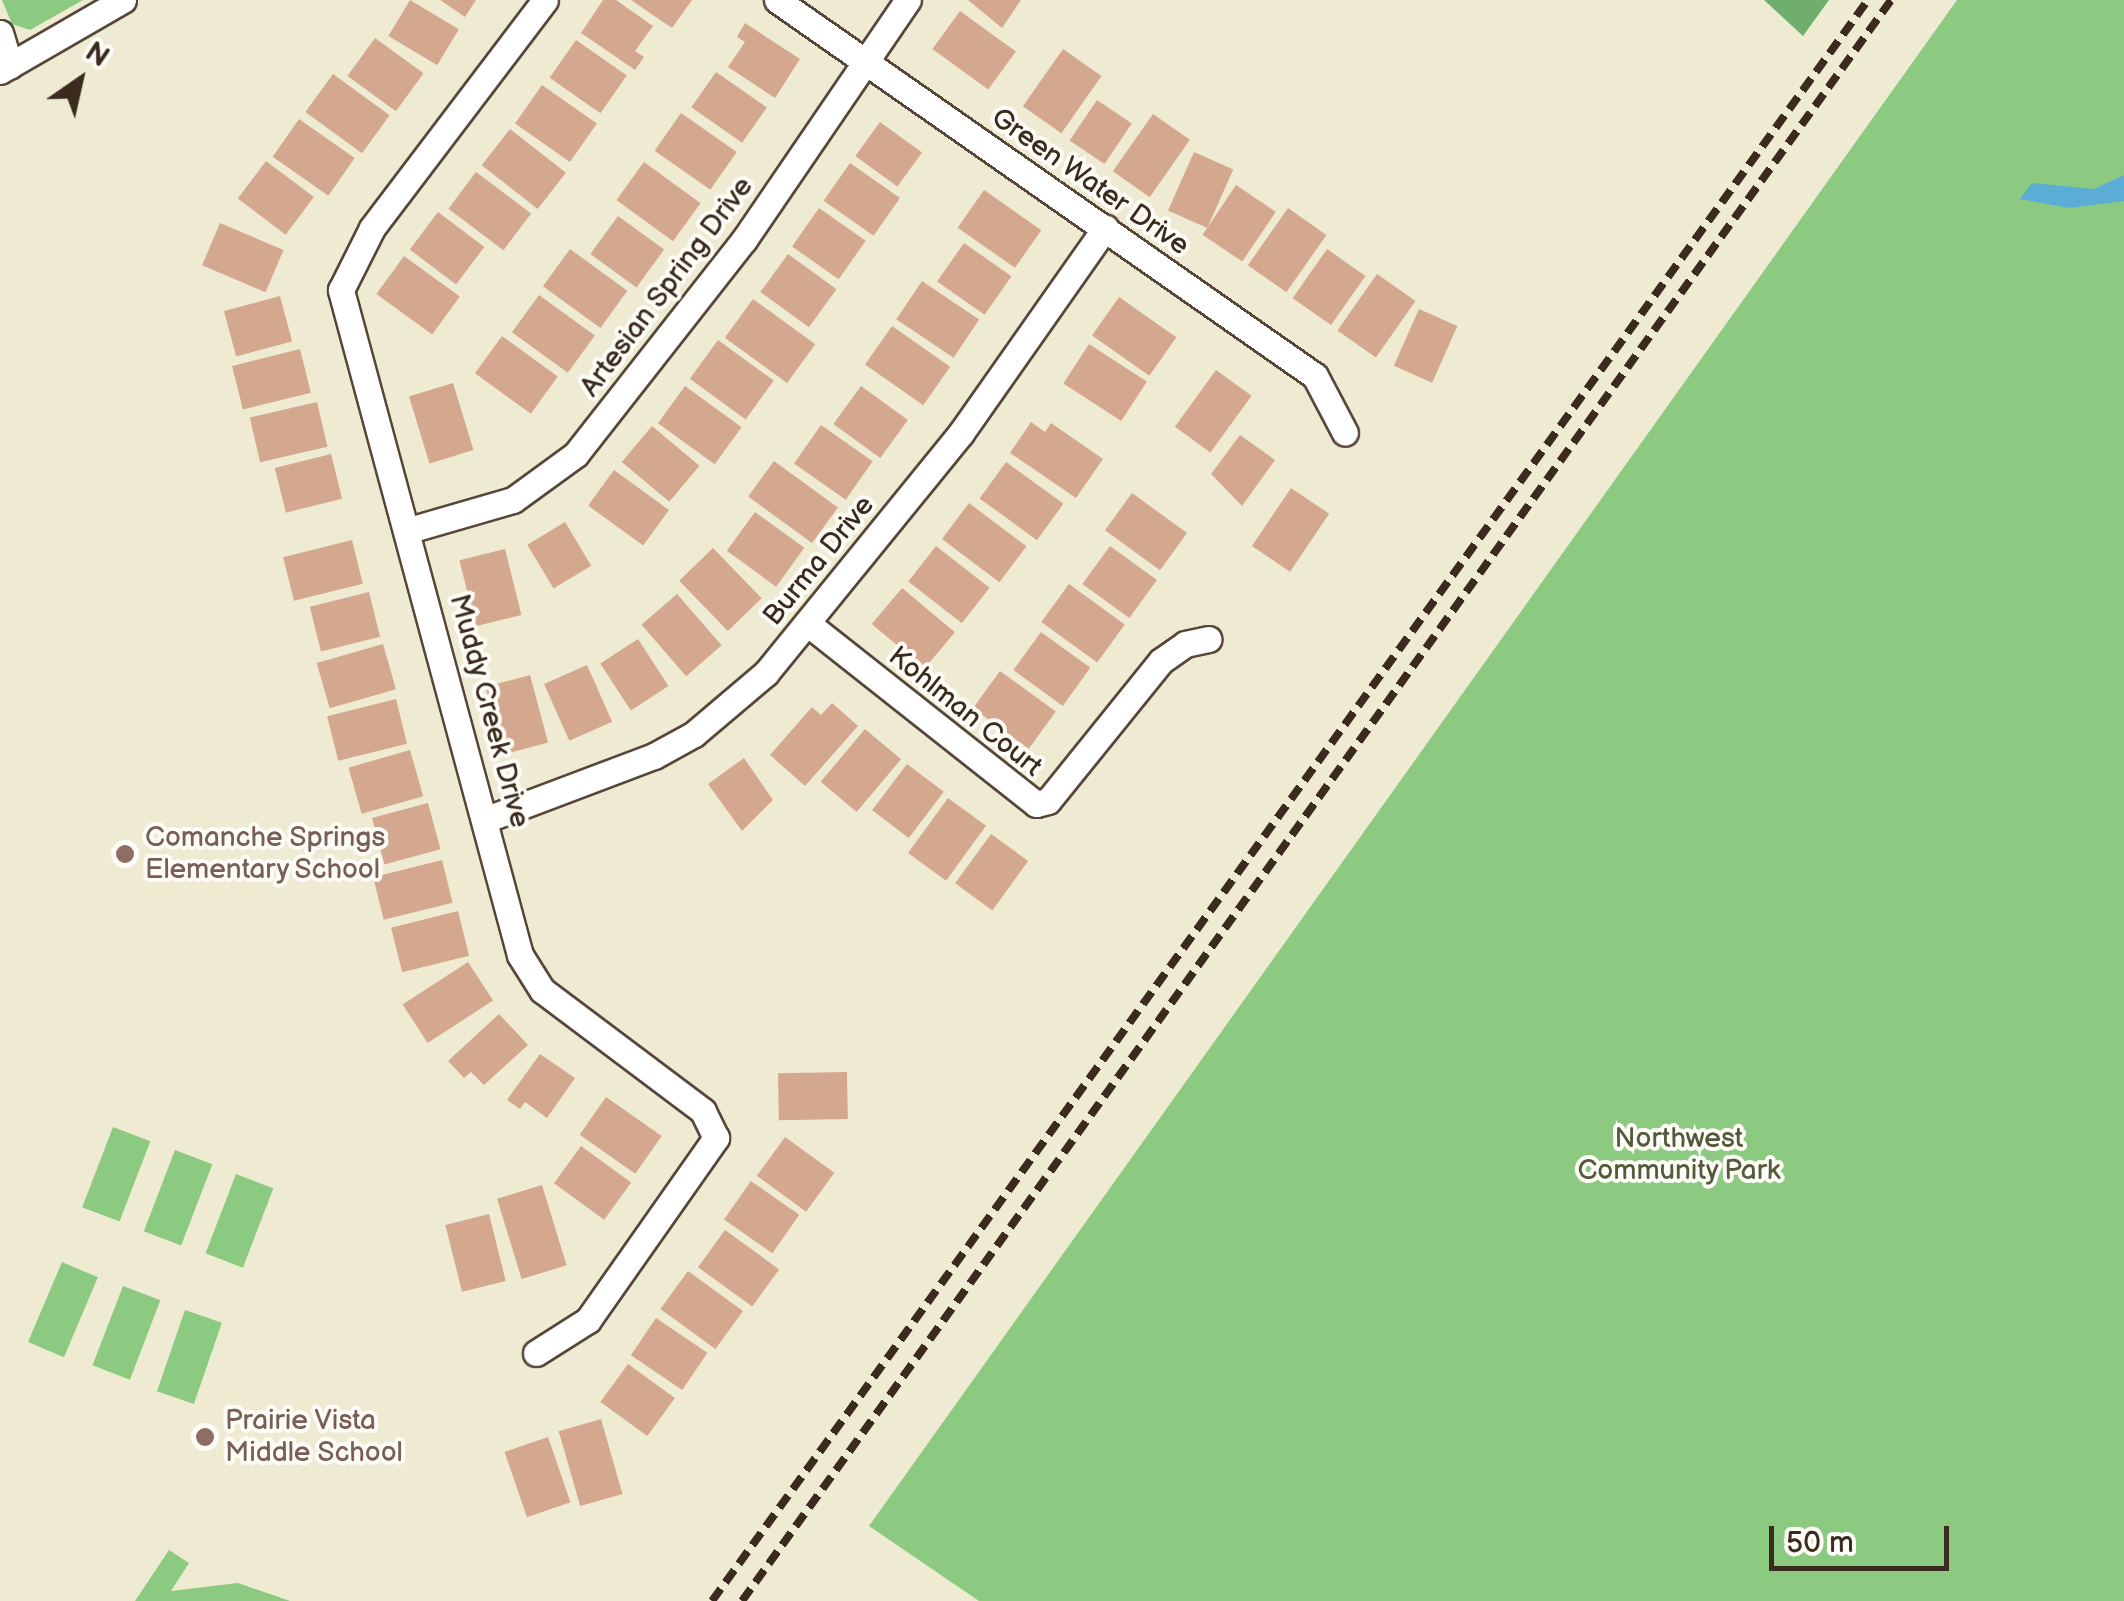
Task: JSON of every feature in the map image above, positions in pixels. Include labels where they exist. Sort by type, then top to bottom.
[{"type":"street","points":[[0,33],[5,69],[123,0]]},
{"type":"street","name":"Muddy Creek Drive","points":[[536,1353],[588,1320],[716,1138],[702,1111],[552,998],[530,973],[341,290],[346,271],[546,0]]},
{"type":"street","name":"Green Water Drive","points":[[777,0],[1315,376],[1345,433]]},
{"type":"street","name":"Artesian Spring Drive","points":[[409,530],[513,500],[576,454],[727,263],[908,0]]},
{"type":"street","name":"Burma Drive","points":[[487,820],[613,777],[694,734],[766,673],[978,410],[1105,228]]},
{"type":"street","name":"Kohlman Court","points":[[807,624],[1036,804],[1048,800],[1161,660],[1208,639]]},
{"type":"green space","points":[[2,0],[83,0],[30,30],[12,24]]},
{"type":"green space","points":[[1764,0],[1829,0],[1803,36]]},
{"type":"green space","name":"Northwest Community Park","points":[[1957,0],[2124,0],[2124,1601],[979,1601],[869,1526]]},
{"type":"green space","points":[[113,1127],[150,1141],[120,1222],[82,1207]]},
{"type":"green space","points":[[175,1150],[212,1164],[181,1246],[144,1231]]},
{"type":"green space","points":[[236,1174],[273,1188],[243,1268],[206,1253]]},
{"type":"green space","points":[[62,1262],[98,1277],[64,1357],[28,1342]]},
{"type":"green space","points":[[123,1286],[160,1300],[130,1380],[93,1365]]},
{"type":"green space","points":[[185,1310],[222,1323],[194,1404],[157,1391]]},
{"type":"green space","points":[[169,1550],[189,1563],[171,1591],[238,1583],[290,1601],[135,1601]]},
{"type":"water","points":[[2124,175],[2124,201],[2069,208],[2020,199],[2032,183],[2094,189]]},
{"type":"building","points":[[410,0],[459,29],[437,65],[388,36]]},
{"type":"building","points":[[440,0],[476,0],[465,17]]},
{"type":"building","points":[[603,0],[616,0],[653,26],[635,51],[644,57],[635,70],[581,33]]},
{"type":"building","points":[[631,0],[692,0],[672,28]]},
{"type":"building","points":[[968,0],[1021,0],[1002,28]]},
{"type":"building","points":[[960,11],[1016,52],[988,90],[932,49]]},
{"type":"building","points":[[745,23],[800,59],[775,98],[728,67],[745,42],[737,37]]},
{"type":"building","points":[[375,38],[424,73],[396,111],[347,76]]},
{"type":"building","points":[[576,40],[627,76],[600,113],[550,78]]},
{"type":"building","points":[[1063,49],[1102,76],[1061,133],[1023,106]]},
{"type":"building","points":[[716,72],[767,108],[742,143],[691,107]]},
{"type":"building","points":[[333,74],[390,115],[362,153],[305,112]]},
{"type":"building","points":[[542,85],[597,123],[570,162],[515,124]]},
{"type":"building","points":[[1097,100],[1132,123],[1104,164],[1070,141]]},
{"type":"building","points":[[681,113],[737,152],[710,190],[655,151]]},
{"type":"building","points":[[1153,114],[1190,140],[1150,197],[1113,171]]},
{"type":"building","points":[[299,119],[355,158],[328,196],[273,157]]},
{"type":"building","points":[[880,122],[922,153],[897,187],[855,156]]},
{"type":"building","points":[[510,129],[566,173],[538,209],[482,165]]},
{"type":"building","points":[[1194,152],[1233,169],[1207,228],[1168,210]]},
{"type":"building","points":[[266,161],[314,197],[286,235],[238,199]]},
{"type":"building","points":[[644,162],[701,203],[673,241],[616,200]]},
{"type":"building","points":[[850,163],[900,198],[874,236],[824,201]]},
{"type":"building","points":[[476,172],[531,214],[503,250],[448,209]]},
{"type":"building","points":[[1236,185],[1276,212],[1242,262],[1202,235]]},
{"type":"building","points":[[984,190],[1041,230],[1015,268],[958,228]]},
{"type":"building","points":[[819,208],[866,241],[839,279],[792,247]]},
{"type":"building","points":[[1288,208],[1327,235],[1286,292],[1248,265]]},
{"type":"building","points":[[438,212],[484,247],[456,284],[410,250]]},
{"type":"building","points":[[618,216],[664,250],[636,288],[590,254]]},
{"type":"building","points":[[220,223],[284,250],[266,292],[202,265]]},
{"type":"building","points":[[964,243],[1012,276],[985,315],[937,282]]},
{"type":"building","points":[[570,249],[627,291],[600,328],[543,286]]},
{"type":"building","points":[[1327,249],[1366,276],[1331,325],[1293,298]]},
{"type":"building","points":[[788,254],[837,289],[809,327],[760,292]]},
{"type":"building","points":[[404,256],[460,297],[432,335],[376,294]]},
{"type":"building","points":[[1377,274],[1416,301],[1376,357],[1337,331]]},
{"type":"building","points":[[922,281],[979,320],[953,358],[896,319]]},
{"type":"building","points":[[539,295],[595,336],[568,373],[512,332]]},
{"type":"building","points":[[280,296],[292,341],[236,356],[224,311]]},
{"type":"building","points":[[1119,297],[1176,337],[1149,376],[1092,336]]},
{"type":"building","points":[[753,299],[815,344],[787,383],[725,338]]},
{"type":"building","points":[[1419,309],[1457,326],[1432,383],[1394,366]]},
{"type":"building","points":[[892,326],[950,367],[923,405],[865,365]]},
{"type":"building","points":[[502,336],[558,377],[531,414],[475,373]]},
{"type":"building","points":[[718,340],[774,381],[746,419],[690,379]]},
{"type":"building","points":[[1089,344],[1147,382],[1121,421],[1063,383]]},
{"type":"building","points":[[300,349],[311,393],[243,410],[232,366]]},
{"type":"building","points":[[1216,370],[1252,396],[1210,452],[1175,427]]},
{"type":"building","points":[[453,383],[473,450],[429,463],[409,396]]},
{"type":"building","points":[[685,386],[742,427],[715,464],[658,423]]},
{"type":"building","points":[[861,386],[908,420],[880,458],[833,424]]},
{"type":"building","points":[[317,402],[327,447],[260,462],[250,418]]},
{"type":"building","points":[[1031,422],[1045,432],[1051,423],[1103,459],[1076,498],[1010,453]]},
{"type":"building","points":[[821,425],[873,461],[846,500],[794,464]]},
{"type":"building","points":[[652,426],[699,466],[669,502],[622,462]]},
{"type":"building","points":[[1240,435],[1275,460],[1242,506],[1211,474]]},
{"type":"building","points":[[331,454],[342,499],[286,513],[275,468]]},
{"type":"building","points":[[774,461],[838,507],[812,543],[748,497]]},
{"type":"building","points":[[1006,462],[1063,504],[1037,540],[980,498]]},
{"type":"building","points":[[614,470],[669,510],[643,546],[588,506]]},
{"type":"building","points":[[1291,488],[1329,514],[1290,572],[1252,546]]},
{"type":"building","points":[[1132,493],[1187,533],[1160,570],[1105,530]]},
{"type":"building","points":[[969,503],[1027,546],[999,582],[942,539]]},
{"type":"building","points":[[755,512],[804,548],[776,587],[727,551]]},
{"type":"building","points":[[565,522],[591,566],[554,588],[527,545]]},
{"type":"building","points":[[352,540],[363,584],[294,601],[283,557]]},
{"type":"building","points":[[936,546],[990,588],[962,623],[908,581]]},
{"type":"building","points":[[1110,546],[1157,580],[1129,618],[1082,584]]},
{"type":"building","points":[[713,548],[762,598],[728,631],[679,581]]},
{"type":"building","points":[[505,549],[521,615],[476,626],[459,560]]},
{"type":"building","points":[[1069,584],[1125,625],[1097,663],[1041,622]]},
{"type":"building","points":[[902,588],[955,632],[925,668],[872,624]]},
{"type":"building","points":[[369,592],[380,637],[321,651],[310,607]]},
{"type":"building","points":[[677,594],[722,645],[686,676],[642,625]]},
{"type":"building","points":[[1041,632],[1090,668],[1063,706],[1013,670]]},
{"type":"building","points":[[638,639],[668,686],[631,710],[600,664]]},
{"type":"building","points":[[383,644],[396,689],[330,708],[317,663]]},
{"type":"building","points":[[587,665],[612,722],[569,741],[544,684]]},
{"type":"building","points":[[1000,671],[1056,712],[1029,749],[973,708]]},
{"type":"building","points":[[530,675],[548,743],[504,755],[486,687]]},
{"type":"building","points":[[396,699],[407,744],[338,761],[327,716]]},
{"type":"building","points":[[832,703],[858,726],[805,786],[770,755],[812,707],[821,715]]},
{"type":"building","points":[[865,729],[901,759],[857,812],[821,782]]},
{"type":"building","points":[[410,750],[423,796],[362,814],[348,768]]},
{"type":"building","points":[[744,758],[773,800],[742,831],[708,784]]},
{"type":"building","points":[[907,764],[944,792],[909,838],[872,810]]},
{"type":"building","points":[[948,798],[986,826],[946,881],[908,853]]},
{"type":"building","points":[[428,803],[440,849],[384,864],[372,818]]},
{"type":"building","points":[[991,834],[1028,861],[992,910],[955,883]]},
{"type":"building","points":[[442,860],[453,903],[384,920],[373,877]]},
{"type":"building","points":[[458,911],[469,956],[402,972],[391,928]]},
{"type":"building","points":[[468,962],[493,1001],[428,1043],[403,1004]]},
{"type":"building","points":[[499,1014],[528,1045],[484,1085],[471,1072],[464,1078],[448,1061]]},
{"type":"building","points":[[540,1054],[575,1078],[547,1118],[525,1102],[520,1109],[507,1100]]},
{"type":"building","points":[[847,1072],[848,1119],[779,1120],[778,1073]]},
{"type":"building","points":[[606,1097],[662,1136],[635,1174],[580,1135]]},
{"type":"building","points":[[785,1137],[834,1173],[806,1212],[757,1176]]},
{"type":"building","points":[[581,1146],[631,1182],[604,1220],[554,1183]]},
{"type":"building","points":[[751,1181],[799,1215],[772,1253],[724,1220]]},
{"type":"building","points":[[542,1185],[567,1265],[522,1279],[497,1199]]},
{"type":"building","points":[[489,1214],[506,1281],[462,1292],[445,1225]]},
{"type":"building","points":[[725,1230],[779,1269],[752,1307],[698,1267]]},
{"type":"building","points":[[688,1271],[743,1311],[715,1349],[660,1309]]},
{"type":"building","points":[[656,1318],[707,1353],[682,1390],[631,1355]]},
{"type":"building","points":[[628,1364],[675,1398],[647,1436],[600,1402]]},
{"type":"building","points":[[601,1419],[622,1494],[580,1506],[559,1431]]},
{"type":"building","points":[[548,1437],[570,1502],[527,1517],[505,1452]]},
{"type":"railway","points":[[712,1601],[1868,0]]},
{"type":"railway","points":[[742,1601],[1891,0]]},
{"type":"place","name":"Comanche Springs Elementary School","points":[[125,854]]},
{"type":"place","name":"Prairie Vista Middle School","points":[[205,1437]]}]
